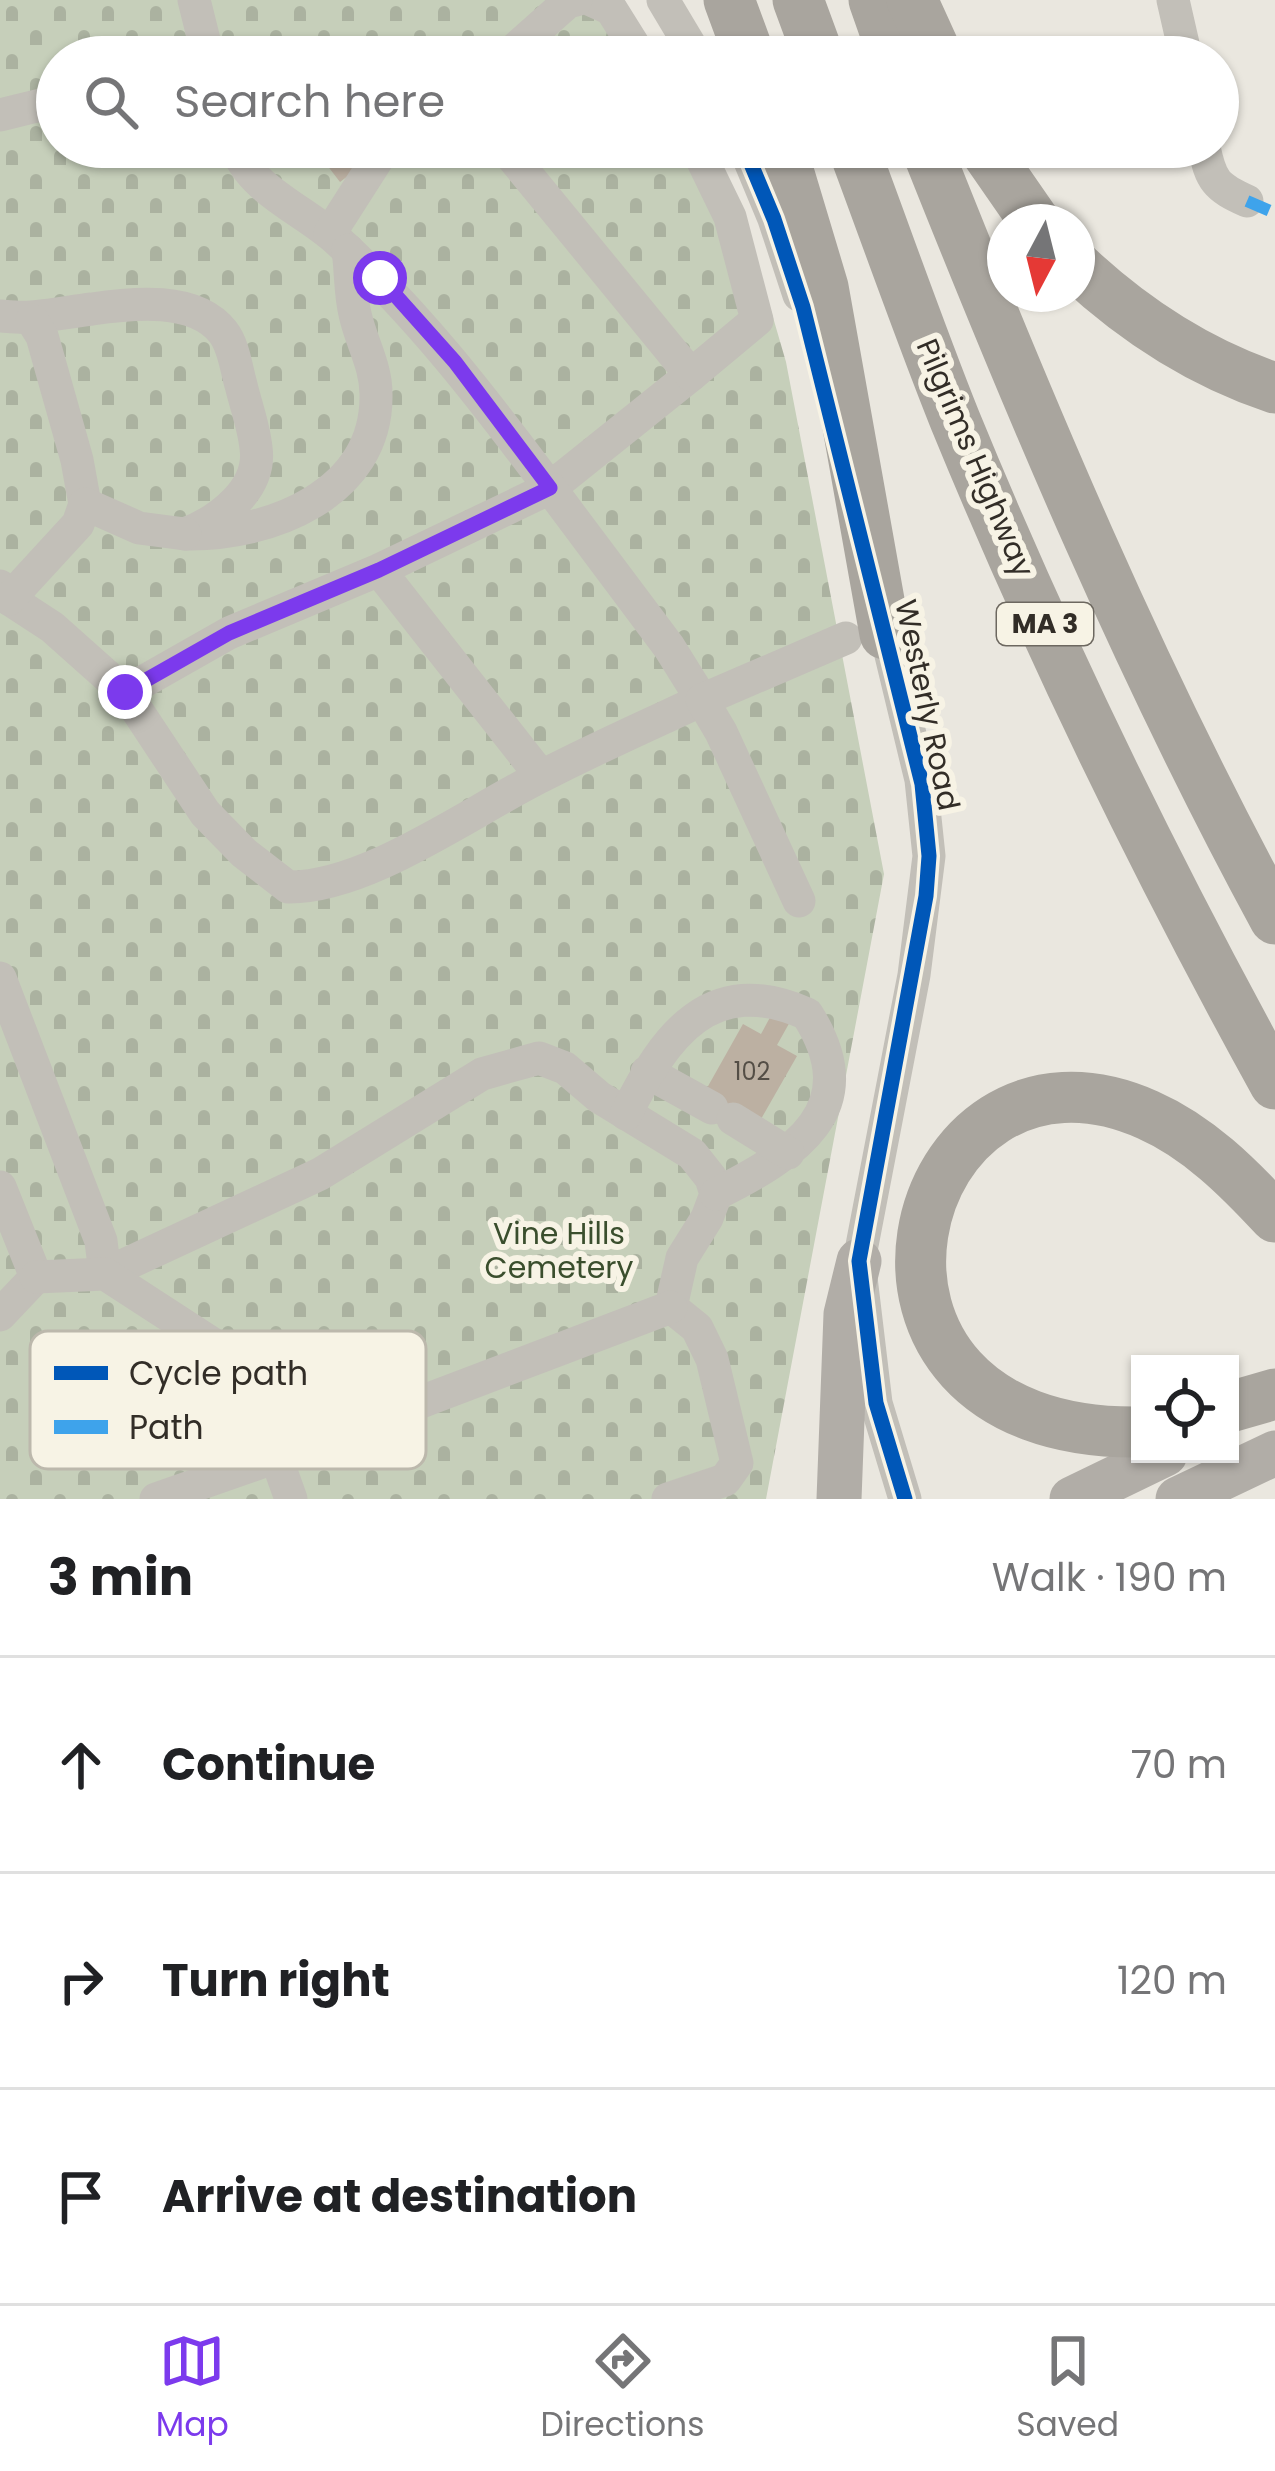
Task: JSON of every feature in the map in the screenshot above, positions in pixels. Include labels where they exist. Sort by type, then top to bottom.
[{"type":"highway","points":[[729,0],[742,36]]},
{"type":"highway","points":[[798,0],[811,36]]},
{"type":"highway","points":[[874,0],[887,36]]},
{"type":"highway","points":[[912,0],[928,36]]},
{"type":"highway","points":[[788,168],[823,287],[865,636]]},
{"type":"highway","name":"Pilgrims Highway","points":[[861,168],[955,420],[1079,702],[1275,1084]]},
{"type":"highway","name":"MA 3","points":[[934,168],[1115,597],[1275,920]]},
{"type":"highway","points":[[997,168],[1022,204]]},
{"type":"highway","points":[[1095,282],[1148,327],[1206,360],[1275,388]]},
{"type":"highway","points":[[1131,1432],[1092,1432],[1051,1423],[1016,1408],[983,1388],[942,1342],[927,1309],[919,1247],[924,1214],[947,1167],[962,1148],[999,1119],[1043,1102],[1092,1099],[1121,1105],[1173,1129],[1237,1177],[1275,1217]]},
{"type":"highway","points":[[1239,1405],[1275,1396]]},
{"type":"main road","points":[[838,1499],[846,1314],[859,1261]]},
{"type":"main road","points":[[1239,1416],[1275,1396]]},
{"type":"main road","points":[[1178,1499],[1275,1453]]},
{"type":"main road","points":[[1072,1499],[1147,1463]]},
{"type":"street","points":[[194,0],[202,36]]},
{"type":"street","points":[[530,36],[576,0]]},
{"type":"street","points":[[591,0],[611,9],[628,36]]},
{"type":"street","points":[[663,0],[684,36]]},
{"type":"street","points":[[1173,0],[1181,36]]},
{"type":"street","points":[[0,115],[36,106]]},
{"type":"street","points":[[247,168],[380,278],[455,362],[550,488],[669,647],[702,700],[799,901]]},
{"type":"street","points":[[85,504],[139,528],[224,535],[307,507],[327,496],[356,464],[369,438],[376,392],[339,242],[375,168]]},
{"type":"street","points":[[521,168],[691,375]]},
{"type":"street","points":[[125,692],[229,633],[379,570],[550,488],[757,320],[730,217],[706,168]]},
{"type":"street","name":"Westerly Road","points":[[753,168],[803,307],[865,636],[922,784],[929,856],[914,975],[859,1261],[876,1403],[905,1499]]},
{"type":"street","points":[[1209,168],[1220,188],[1247,201]]},
{"type":"street","points":[[16,318],[125,305],[175,306],[222,330],[256,441],[256,470],[231,506],[209,524],[185,534]]},
{"type":"street","points":[[16,318],[42,336],[85,504],[78,524],[4,593],[52,627],[125,692],[206,813],[244,853],[288,886],[337,880],[373,866],[542,776],[702,700],[865,636]]},
{"type":"street","points":[[379,570],[542,776]]},
{"type":"street","points":[[0,978],[100,1241],[105,1274],[194,1331]]},
{"type":"street","points":[[626,1114],[647,1072],[687,1024],[718,1006],[766,998],[807,1014],[830,1059],[821,1113],[774,1165],[716,1194]]},
{"type":"street","points":[[0,1315],[36,1277],[105,1274],[320,1174],[482,1073],[539,1058],[565,1068],[598,1097],[692,1154],[711,1178],[716,1194],[682,1258],[671,1307]]},
{"type":"street","points":[[647,1072],[788,1153]]},
{"type":"street","points":[[0,1187],[36,1277]]},
{"type":"street","points":[[426,1400],[671,1307]]},
{"type":"street","points":[[668,1499],[725,1480],[737,1463],[712,1359],[698,1328],[671,1307]]},
{"type":"street","points":[[156,1499],[242,1469]]},
{"type":"street","points":[[280,1469],[291,1499]]},
{"type":"green space","name":"Vine Hills Cemetery","points":[[0,0],[619,0],[641,36],[36,36],[36,168],[716,168],[761,276],[786,362],[884,874],[766,1499],[0,1499]]},
{"type":"building","points":[[329,168],[358,168],[340,182]]},
{"type":"building","points":[[774,1010],[791,1020],[777,1045],[797,1056],[761,1119],[727,1129],[706,1117],[707,1088],[743,1024],[761,1034]]},
{"type":"marked path","points":[[1247,201],[1275,213]]},
{"type":"cycle path","points":[[753,168],[803,307],[922,784],[929,856],[926,896],[859,1261],[876,1403],[905,1499]]},
{"type":"route","points":[[125,692],[229,633],[379,570],[550,488],[455,362],[380,278]]}]
